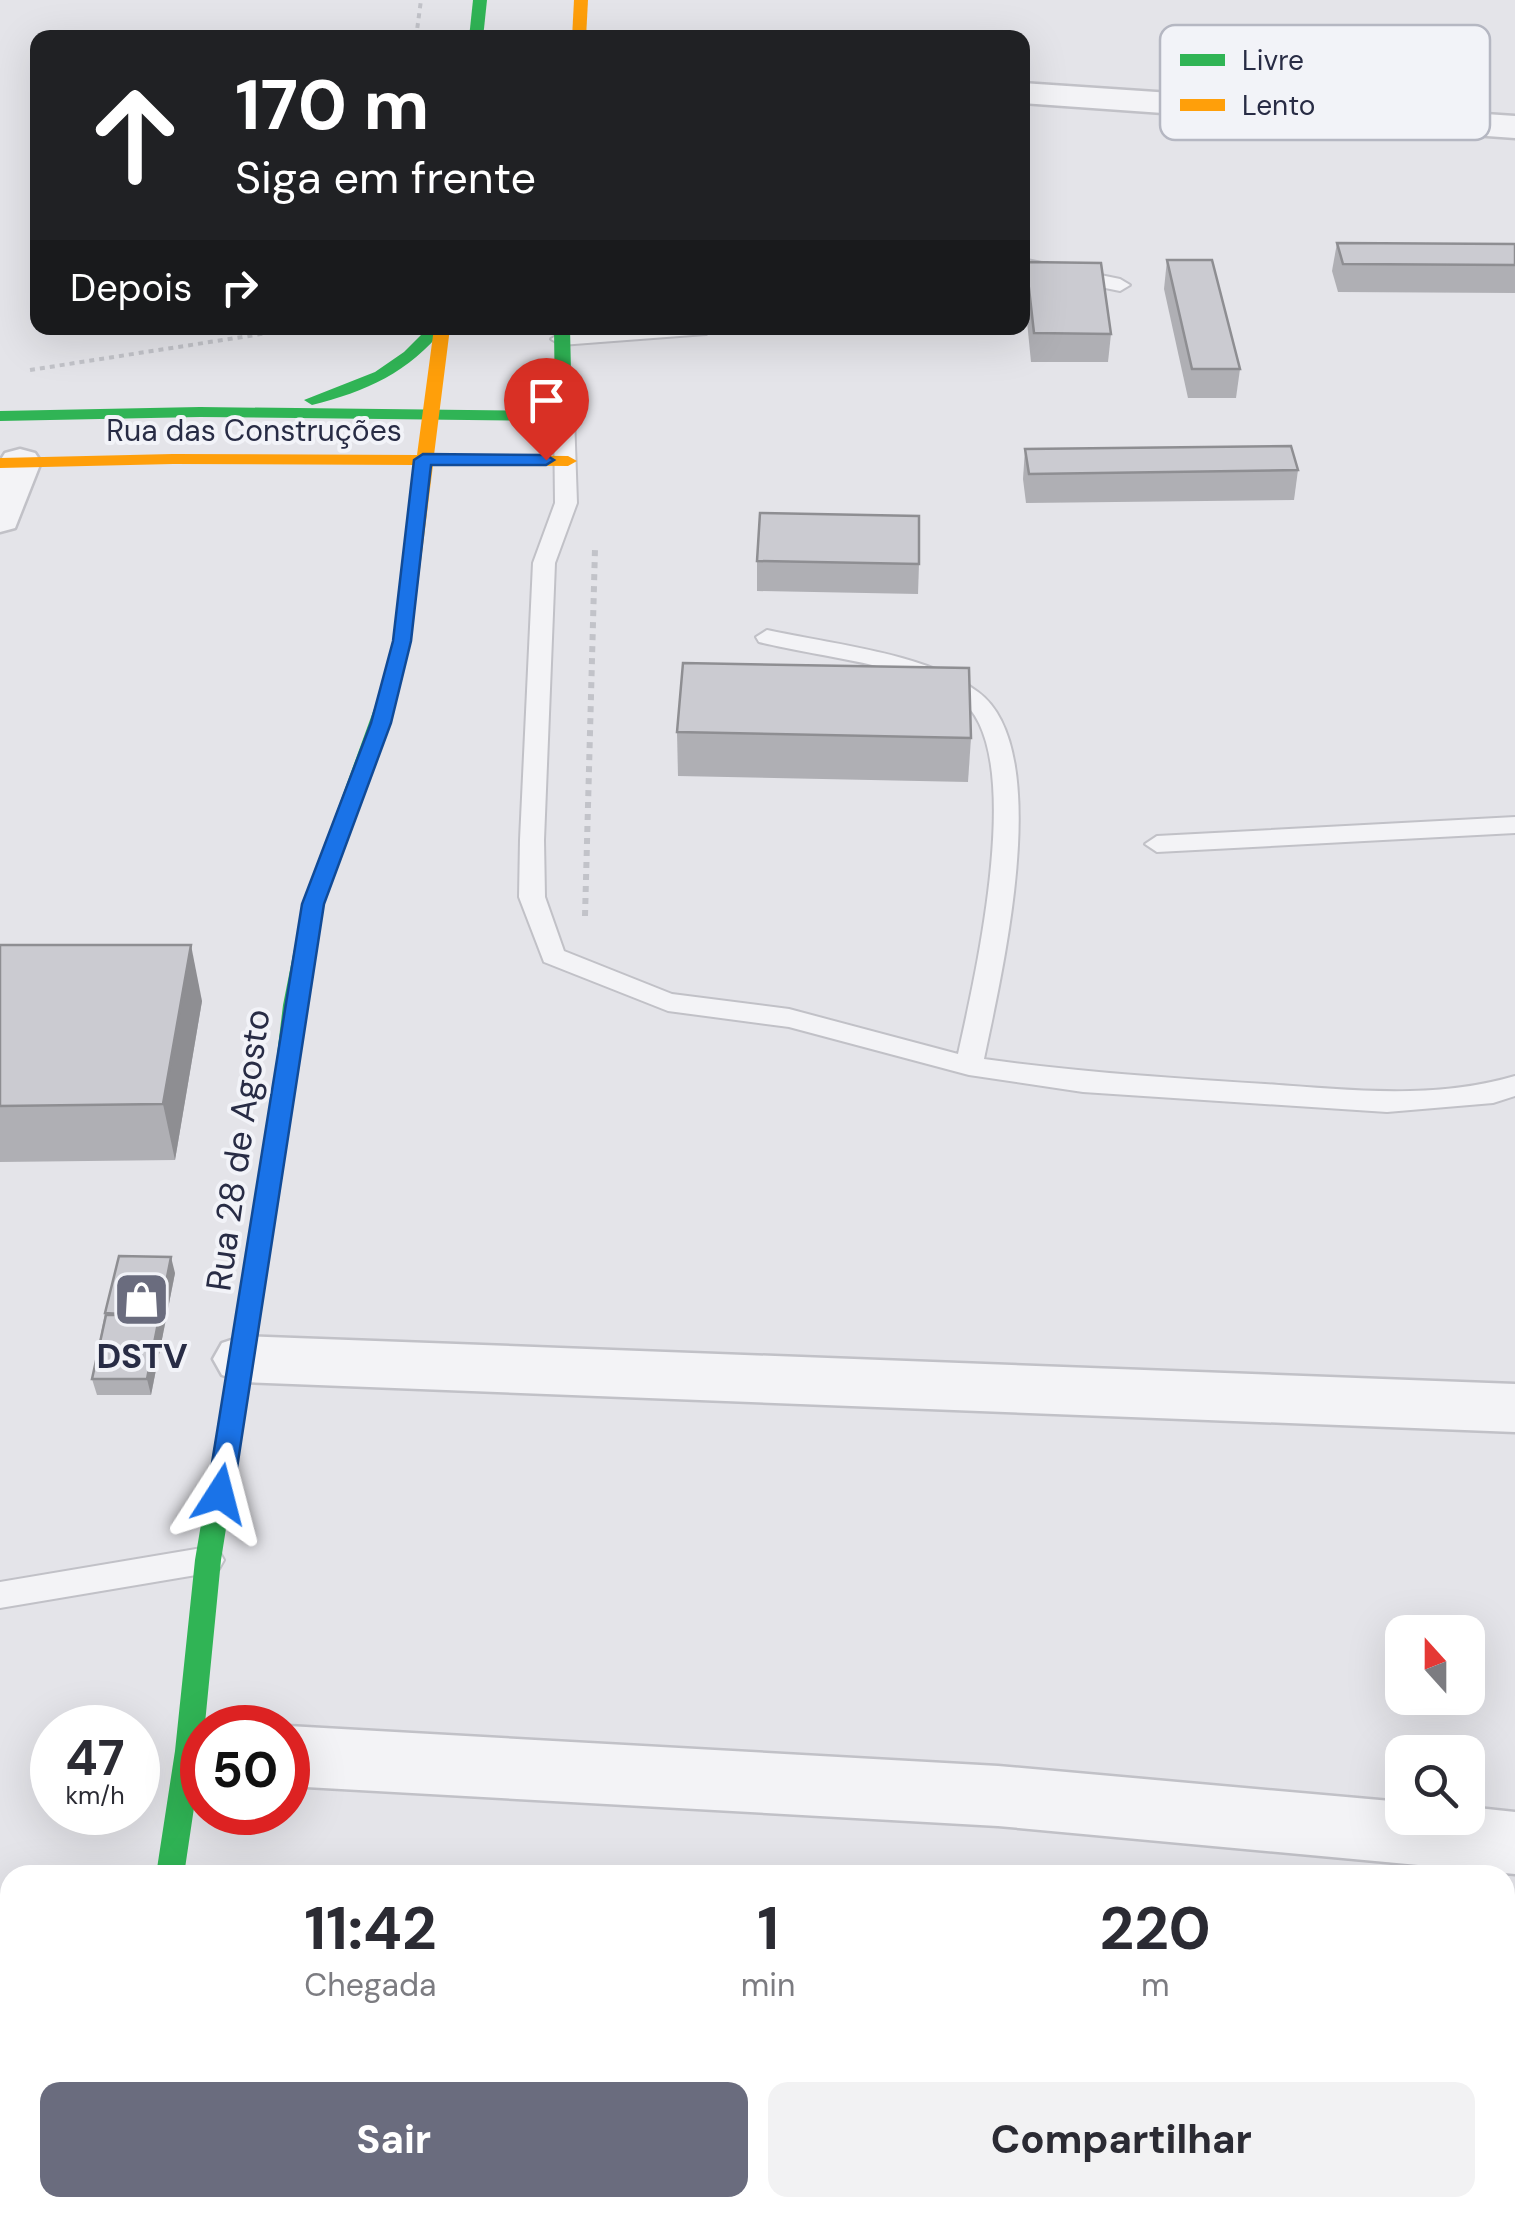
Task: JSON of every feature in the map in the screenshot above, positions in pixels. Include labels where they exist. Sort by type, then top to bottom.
[{"type":"main road","points":[[477,30],[480,0]]},
{"type":"main road","points":[[579,30],[581,0]]},
{"type":"main road","points":[[200,412],[282,405],[357,386],[389,373],[432,335]]},
{"type":"main road","name":"Rua 28 de Agosto","points":[[199,1705],[208,1560],[313,904],[381,723],[402,641],[438,335]]},
{"type":"main road","points":[[562,335],[564,416]]},
{"type":"main road","name":"Rua das Construções","points":[[0,416],[200,412],[564,416]]},
{"type":"main road","points":[[173,459],[297,468],[346,482]]},
{"type":"main road","name":"Rua das Construções","points":[[10,462],[568,461]]},
{"type":"main road","points":[[392,518],[402,532],[410,567]]},
{"type":"main road","name":"Rua 28 de Agosto","points":[[172,1865],[180,1827]]},
{"type":"street","points":[[1030,94],[1160,103]]},
{"type":"street","points":[[1490,125],[1515,127]]},
{"type":"street","points":[[0,519],[10,462]]},
{"type":"street","points":[[243,1359],[1515,1408]]},
{"type":"street","points":[[310,1757],[998,1796],[1515,1844]]},
{"type":"lane","points":[[1030,266],[1120,284]]},
{"type":"lane","points":[[564,416],[566,503],[544,563],[532,897],[553,956],[668,1002],[789,1018],[969,1066],[1083,1082],[1387,1102],[1493,1093],[1515,1086]]},
{"type":"lane","points":[[767,637],[938,680],[982,705],[1002,736],[1004,829],[999,905],[969,1066]]},
{"type":"lane","points":[[1158,844],[1515,825]]},
{"type":"lane","points":[[0,1594],[208,1560]]},
{"type":"path","points":[[417,30],[422,0]]},
{"type":"path","points":[[19,372],[255,335]]},
{"type":"path","points":[[584,968],[596,534]]},
{"type":"building","points":[[1337,243],[1515,244],[1515,265],[1343,264]]},
{"type":"building","points":[[1167,260],[1212,260],[1240,369],[1192,369]]},
{"type":"building","points":[[1030,262],[1101,263],[1111,334],[1034,333]]},
{"type":"building","points":[[1291,446],[1298,470],[1029,474],[1025,449]]},
{"type":"building","points":[[760,513],[919,516],[919,564],[757,561]]},
{"type":"building","points":[[683,663],[969,668],[971,738],[677,732]]},
{"type":"building","points":[[0,945],[191,945],[163,1104],[0,1106]]},
{"type":"building","points":[[119,1256],[171,1257],[147,1379],[92,1379],[106,1315],[136,1315],[105,1313]]},
{"type":"traffic: fast","points":[[477,30],[480,0]]},
{"type":"traffic: fast","points":[[312,400],[381,375],[430,335]]},
{"type":"traffic: fast","points":[[0,416],[200,412],[564,416],[562,335]]},
{"type":"traffic: fast","points":[[172,1865],[189,1751],[208,1560],[281,1113],[294,1005],[313,904],[385,706]]},
{"type":"traffic: slow","points":[[579,30],[581,0]]},
{"type":"traffic: slow","points":[[385,706],[402,641],[441,335]]},
{"type":"traffic: slow","points":[[0,463],[173,459],[568,461]]},
{"type":"place","name":"DSTV","points":[[142,1300]]},
{"type":"route","points":[[220,1494],[281,1112],[294,1005],[313,904],[381,723],[402,641],[423,460],[546,460]]}]
